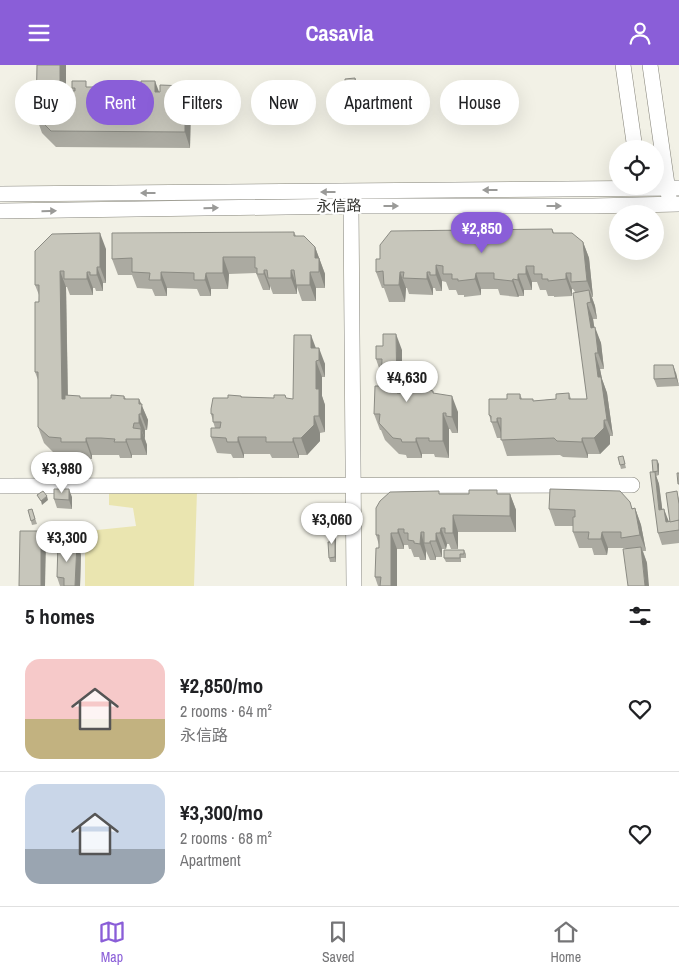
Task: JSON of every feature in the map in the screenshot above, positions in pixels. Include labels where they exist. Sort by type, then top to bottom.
[{"type":"street","points":[[623,65],[634,140]]},
{"type":"street","points":[[650,65],[673,188],[674,204]]},
{"type":"street","name":"永信路","points":[[0,194],[609,187]]},
{"type":"street","points":[[642,195],[643,205]]},
{"type":"street","name":"永信路","points":[[643,205],[674,204]]},
{"type":"street","name":"永信路","points":[[0,211],[351,206],[609,205]]},
{"type":"street","points":[[351,206],[354,586]]},
{"type":"street","points":[[0,486],[354,487],[632,485]]},
{"type":"shaded area","points":[[109,491],[197,491],[194,586],[85,586],[85,539],[97,530],[136,526],[133,508],[109,505]]},
{"type":"building","points":[[37,65],[60,65],[60,80],[37,80]]},
{"type":"building","points":[[76,81],[86,81],[86,125],[154,125],[155,81],[155,92],[160,92],[160,85],[164,85],[164,125],[185,125],[185,132],[51,131],[45,125],[76,125]]},
{"type":"building","points":[[552,229],[553,233],[572,233],[583,242],[587,281],[571,282],[571,273],[566,273],[566,279],[548,281],[548,279],[542,279],[542,274],[534,274],[534,266],[526,266],[526,274],[518,274],[518,280],[513,279],[512,281],[494,279],[494,273],[476,273],[475,279],[458,281],[458,279],[452,279],[452,274],[443,274],[443,266],[436,265],[436,275],[430,275],[430,272],[427,272],[427,279],[403,278],[404,272],[400,272],[399,285],[384,285],[383,271],[376,272],[376,259],[380,259],[380,245],[391,231]]},
{"type":"building","points":[[294,232],[294,236],[304,236],[315,247],[315,258],[319,258],[319,272],[310,272],[310,285],[296,285],[294,270],[291,270],[291,278],[268,278],[267,270],[264,270],[264,274],[257,274],[255,257],[223,257],[223,273],[206,273],[205,280],[194,280],[194,273],[161,272],[161,280],[149,280],[150,273],[132,272],[132,258],[112,259],[112,233]]},
{"type":"building","points":[[100,233],[100,267],[97,267],[97,275],[90,275],[90,272],[87,272],[87,279],[64,279],[64,271],[60,271],[62,399],[65,399],[65,395],[80,396],[80,398],[111,398],[111,395],[124,396],[124,399],[139,399],[139,404],[142,404],[141,414],[139,414],[139,423],[134,423],[133,428],[141,429],[141,439],[126,439],[126,442],[114,442],[115,439],[86,438],[86,442],[61,442],[61,438],[49,437],[38,427],[38,372],[35,372],[35,302],[39,302],[39,285],[35,285],[35,251],[52,234]]},
{"type":"building","points":[[589,290],[591,302],[587,303],[591,328],[595,327],[598,353],[595,353],[598,377],[601,377],[607,420],[604,420],[604,428],[594,438],[582,438],[582,442],[557,441],[554,438],[501,440],[501,418],[497,418],[497,422],[491,422],[489,399],[507,399],[507,394],[520,394],[520,399],[533,399],[533,401],[556,399],[556,394],[569,393],[569,399],[587,399],[573,293]]},
{"type":"building","points":[[383,334],[396,334],[397,393],[410,393],[410,390],[415,390],[415,388],[428,388],[433,393],[452,396],[452,417],[446,416],[446,413],[443,413],[443,441],[429,441],[429,438],[416,438],[416,442],[402,442],[401,439],[393,438],[379,423],[380,414],[374,414],[375,386],[381,386],[382,359],[376,359],[376,346],[383,346]]},
{"type":"building","points":[[294,335],[311,335],[311,348],[319,348],[319,360],[316,361],[316,389],[319,389],[319,416],[314,416],[314,425],[301,438],[293,438],[293,442],[266,442],[266,437],[238,437],[238,442],[227,442],[226,438],[211,437],[211,428],[220,428],[221,422],[213,422],[211,409],[213,398],[228,398],[228,395],[274,398],[274,395],[285,395],[286,398],[293,399]]},
{"type":"building","points":[[654,365],[673,365],[676,378],[654,379]]},
{"type":"building","points":[[623,456],[625,464],[620,465],[618,457]]},
{"type":"building","points":[[652,460],[657,460],[658,471],[653,472]]},
{"type":"building","points":[[650,472],[655,472],[659,510],[664,509],[666,522],[679,520],[679,530],[658,533]]},
{"type":"building","points":[[677,473],[679,473],[679,484],[678,484]]},
{"type":"building","points":[[54,489],[69,489],[69,500],[54,499]]},
{"type":"building","points":[[550,489],[620,491],[630,502],[632,509],[635,508],[640,535],[621,538],[621,532],[602,532],[601,539],[588,539],[589,532],[573,532],[575,510],[549,509]]},
{"type":"building","points":[[469,490],[497,490],[497,494],[510,494],[510,516],[453,515],[453,533],[445,533],[445,528],[441,528],[440,533],[436,533],[436,541],[430,541],[430,543],[424,543],[424,532],[421,532],[420,544],[408,540],[408,533],[404,533],[404,529],[398,529],[398,533],[391,533],[391,586],[380,586],[381,577],[375,577],[376,548],[379,548],[379,535],[376,535],[376,508],[380,501],[390,492],[439,491],[439,494],[469,494]]},
{"type":"building","points":[[43,491],[47,496],[41,501],[37,495]]},
{"type":"building","points":[[677,491],[679,520],[670,522],[666,493]]},
{"type":"building","points":[[32,509],[35,519],[31,521],[28,510]]},
{"type":"building","points":[[330,530],[335,530],[335,557],[329,558],[328,542],[330,542]]},
{"type":"building","points":[[20,531],[41,531],[41,586],[19,586]]},
{"type":"building","points":[[58,543],[77,543],[75,586],[64,586],[64,578],[57,577]]},
{"type":"building","points":[[641,547],[645,586],[628,586],[623,549]]},
{"type":"building","points":[[444,550],[464,550],[464,554],[460,554],[460,558],[444,558]]}]
